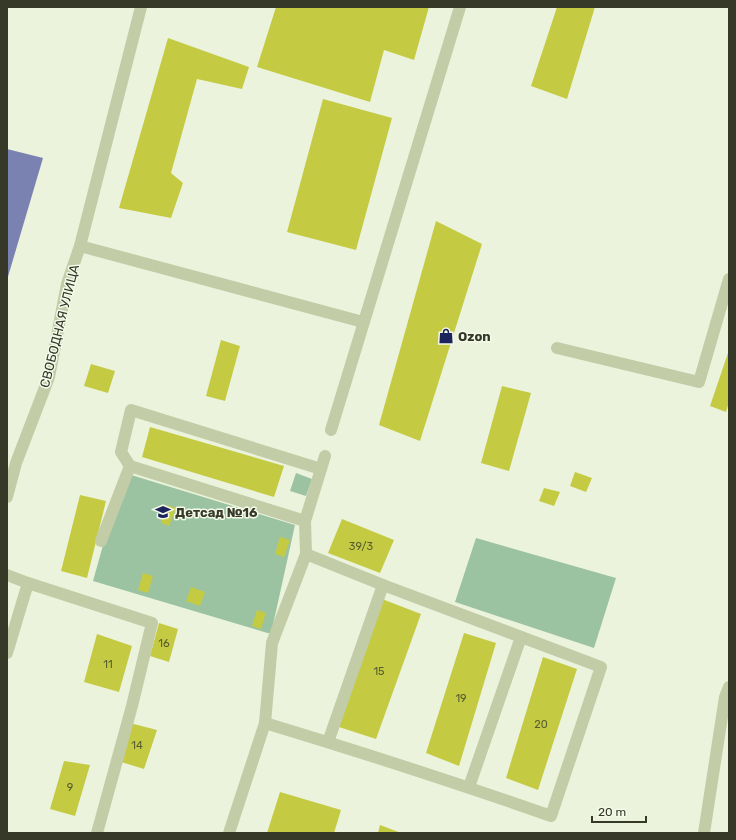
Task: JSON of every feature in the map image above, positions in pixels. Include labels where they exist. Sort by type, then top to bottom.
[{"type":"street","name":"СВОБОДНАЯ УЛИЦА","points":[[7,497],[12,462],[49,377],[67,284],[80,246],[141,7]]},
{"type":"street","points":[[330,430],[460,7]]},
{"type":"street","points":[[80,246],[363,322]]},
{"type":"street","points":[[557,348],[699,382],[729,279]]},
{"type":"street","points":[[305,520],[130,466],[121,452],[131,410],[321,469]]},
{"type":"street","points":[[229,833],[265,723],[272,643],[306,554],[305,520],[325,456]]},
{"type":"street","points":[[101,541],[130,466]]},
{"type":"street","points":[[265,723],[469,787],[551,816],[601,667],[383,585],[306,554]]},
{"type":"street","points":[[7,575],[152,623],[132,706],[96,833]]},
{"type":"street","points":[[7,653],[28,583]]},
{"type":"street","points":[[328,742],[383,585]]},
{"type":"street","points":[[469,787],[521,637]]},
{"type":"street","points":[[704,833],[725,697],[729,687]]},
{"type":"green space","points":[[296,473],[312,479],[306,496],[290,491]]},
{"type":"green space","points":[[128,474],[295,525],[271,634],[93,581],[119,488]]},
{"type":"green space","points":[[476,538],[616,578],[594,648],[455,602]]},
{"type":"water","points":[[7,149],[43,158],[7,280]]},
{"type":"building","points":[[276,7],[429,7],[414,60],[384,50],[370,102],[257,67]]},
{"type":"building","points":[[557,7],[595,7],[567,99],[531,86]]},
{"type":"building","points":[[168,38],[249,67],[242,89],[197,79],[171,173],[183,183],[171,218],[119,208]]},
{"type":"building","points":[[323,99],[392,118],[356,250],[287,232]]},
{"type":"building","points":[[436,221],[482,244],[420,441],[379,425]]},
{"type":"building","points":[[221,340],[240,346],[225,401],[206,396]]},
{"type":"building","points":[[729,350],[729,402],[726,412],[710,406]]},
{"type":"building","points":[[91,364],[115,371],[108,393],[84,386]]},
{"type":"building","points":[[502,386],[531,393],[509,471],[481,463]]},
{"type":"building","points":[[150,427],[284,466],[274,497],[142,457]]},
{"type":"building","points":[[575,472],[592,478],[586,492],[570,486]]},
{"type":"building","points":[[544,488],[560,492],[554,506],[539,501]]},
{"type":"building","points":[[80,495],[106,501],[87,578],[61,571]]},
{"type":"building","points":[[167,505],[176,508],[169,526],[161,523]]},
{"type":"building","points":[[342,519],[394,540],[380,573],[328,553]]},
{"type":"building","points":[[280,537],[290,540],[284,557],[275,554]]},
{"type":"building","points":[[143,573],[153,576],[148,593],[138,590]]},
{"type":"building","points":[[191,587],[205,592],[200,606],[186,601]]},
{"type":"building","points":[[382,599],[421,614],[376,739],[339,727]]},
{"type":"building","points":[[257,610],[266,613],[261,629],[252,626]]},
{"type":"building","points":[[159,623],[178,629],[169,662],[150,656]]},
{"type":"building","points":[[464,633],[496,643],[459,766],[426,753]]},
{"type":"building","points":[[97,634],[132,646],[119,692],[84,682]]},
{"type":"building","points":[[543,657],[577,669],[538,790],[506,778]]},
{"type":"building","points":[[130,723],[157,730],[144,769],[118,761]]},
{"type":"building","points":[[64,761],[90,765],[75,816],[50,809]]},
{"type":"building","points":[[280,792],[341,810],[334,833],[267,833]]},
{"type":"building","points":[[380,825],[401,833],[378,833]]},
{"type":"place","name":"Ozon","points":[[446,336]]},
{"type":"place","name":"Детсад №16","points":[[163,512]]}]
